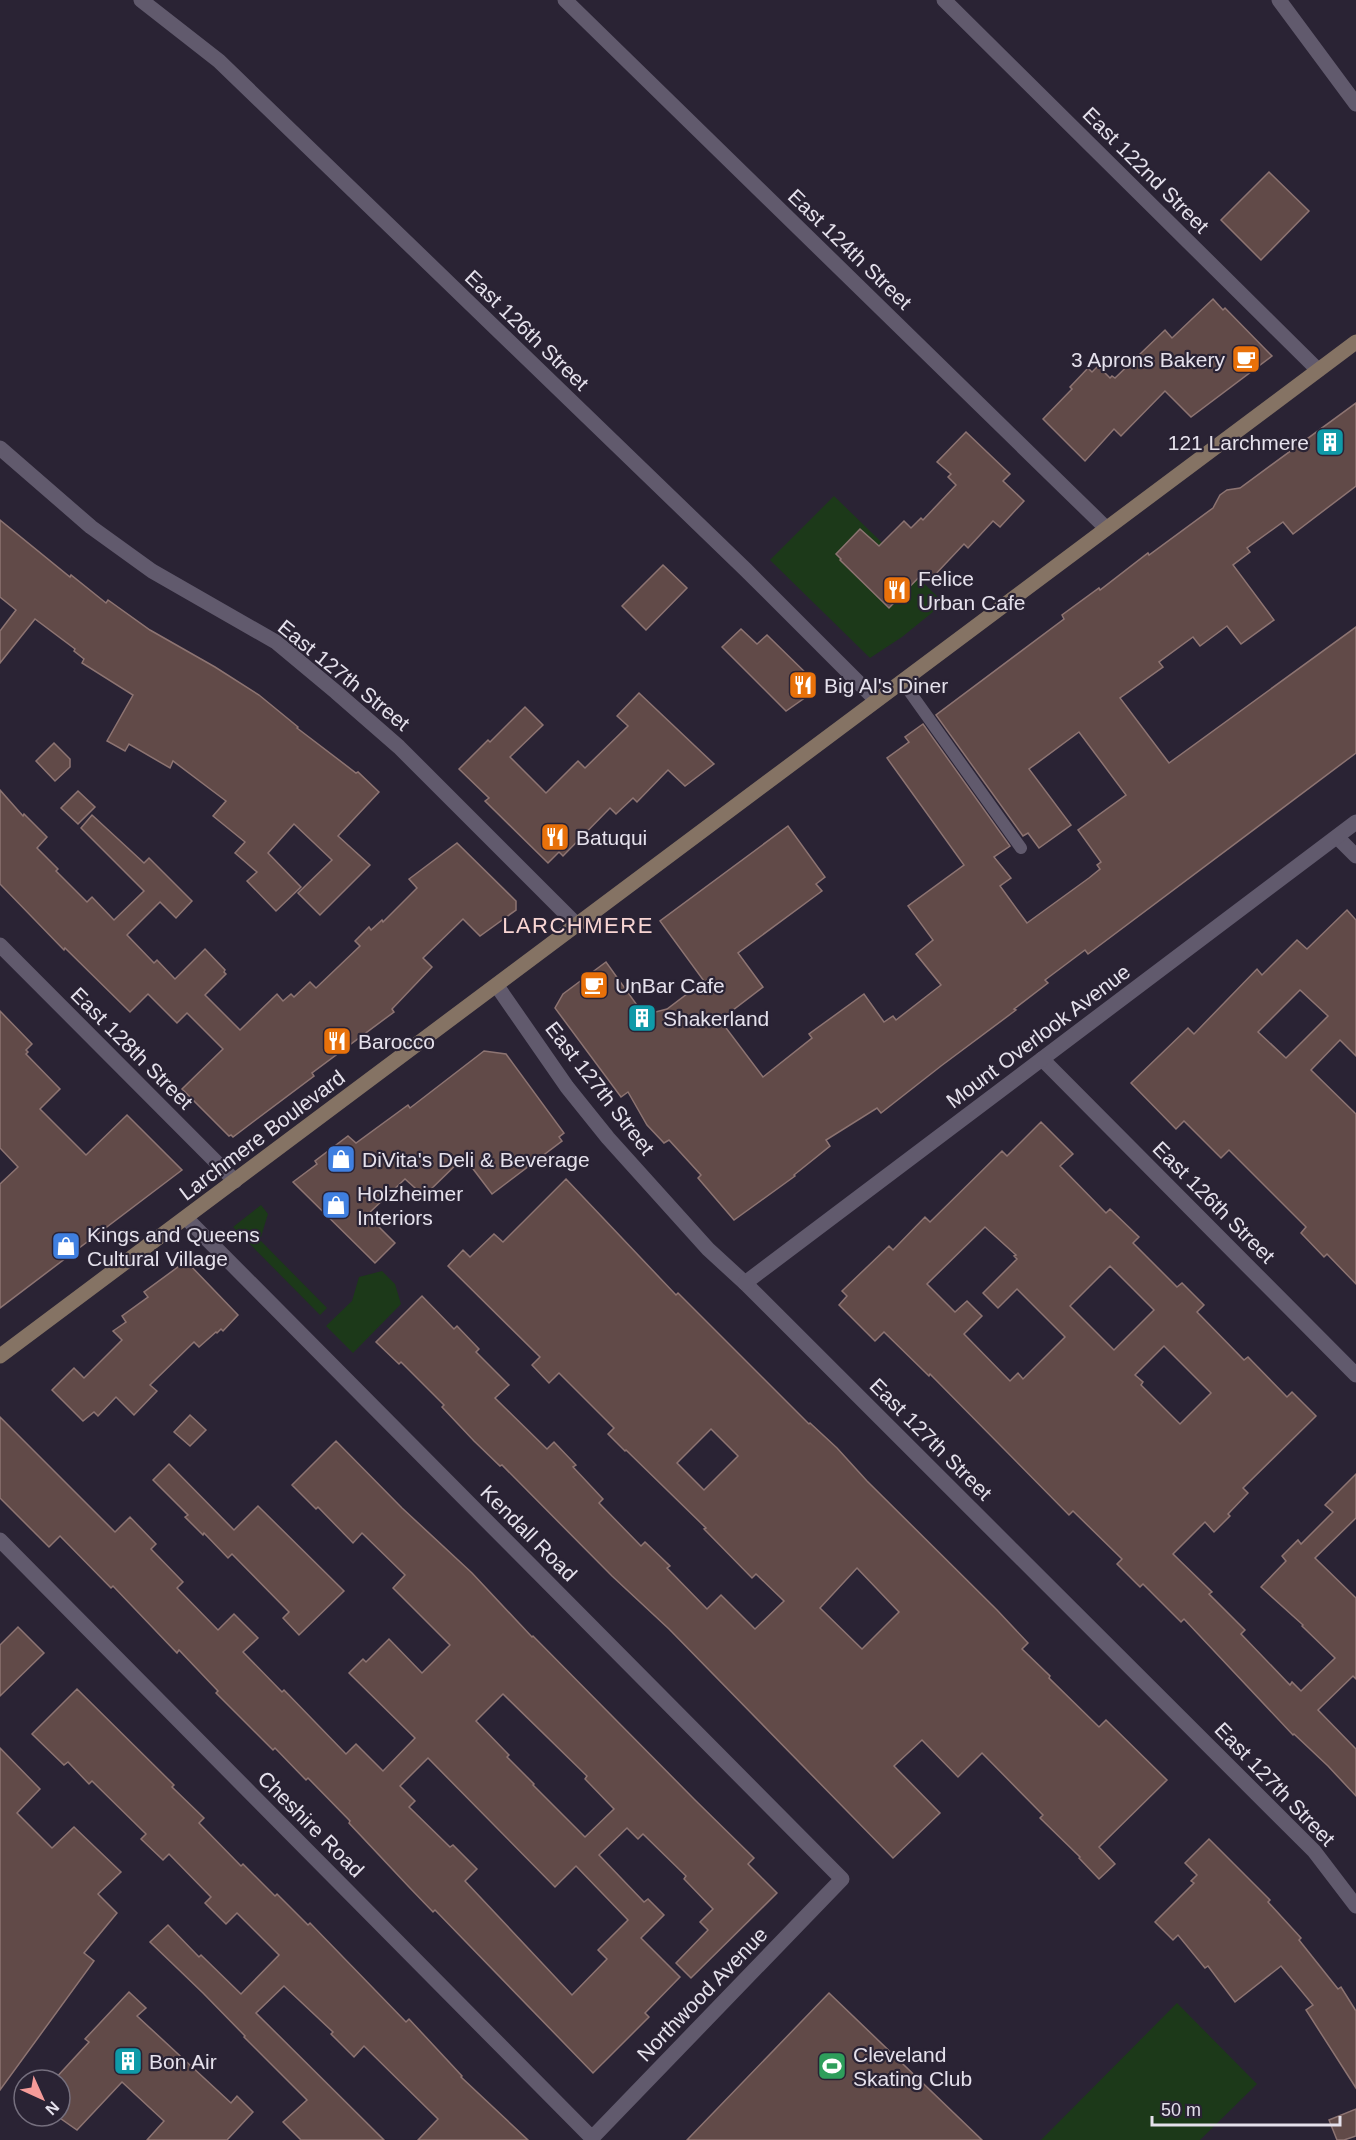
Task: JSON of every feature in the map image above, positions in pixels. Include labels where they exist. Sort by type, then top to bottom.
[{"type":"main road","name":"Larchmere Boulevard","points":[[0,1356],[1356,342]]},
{"type":"street","name":"East 126th Street","points":[[141,0],[219,61],[746,570],[876,700]]},
{"type":"street","name":"East 124th Street","points":[[565,0],[1106,528]]},
{"type":"street","name":"East 122nd Street","points":[[944,0],[1318,370]]},
{"type":"street","points":[[1279,0],[1356,104]]},
{"type":"street","name":"East 127th Street","points":[[0,448],[92,528],[152,571],[276,642],[399,747],[577,925]]},
{"type":"street","name":"Mount Overlook Avenue","points":[[745,1283],[1356,822]]},
{"type":"street","points":[[1337,837],[1356,856]]},
{"type":"street","name":"East 128th Street","points":[[0,945],[235,1181]]},
{"type":"street","name":"East 127th Street","points":[[497,986],[567,1087],[608,1138],[708,1249],[745,1283],[1314,1851],[1356,1906]]},
{"type":"street","name":"East 126th Street","points":[[1042,1059],[1356,1375]]},
{"type":"street","name":"Kendall Road","points":[[186,1218],[842,1879]]},
{"type":"street","name":"Cheshire Road","points":[[0,1540],[592,2138]]},
{"type":"street","name":"Northwood Avenue","points":[[592,2138],[842,1879]]},
{"type":"lane","points":[[902,681],[1021,848]]},
{"type":"green space","points":[[834,496],[944,603],[902,637],[870,658],[770,560]]},
{"type":"green space","points":[[261,1205],[268,1214],[260,1240],[327,1308],[320,1315],[233,1227]]},
{"type":"green space","points":[[382,1271],[395,1284],[401,1304],[353,1353],[326,1326],[352,1301],[359,1277]]},
{"type":"green space","points":[[1177,2003],[1257,2084],[1200,2140],[1041,2140]]},
{"type":"building","points":[[1269,172],[1309,211],[1261,260],[1221,220]]},
{"type":"building","points":[[1213,299],[1223,310],[1225,308],[1272,356],[1191,417],[1165,391],[1121,436],[1114,429],[1085,461],[1043,419],[1072,389],[1070,387],[1088,368],[1092,372],[1098,366],[1110,378],[1112,376],[1115,378],[1165,330],[1172,338]]},
{"type":"building","points":[[1356,403],[1356,486],[1293,534],[1283,522],[1247,548],[1250,552],[1233,565],[1274,620],[1241,644],[1227,626],[1200,646],[1193,637],[1159,662],[1163,667],[1120,698],[1169,763],[1356,627],[1356,753],[1088,954],[1085,950],[1045,980],[1048,983],[1014,1009],[1016,1010],[881,1113],[877,1108],[826,1140],[830,1146],[795,1176],[734,1220],[698,1178],[701,1175],[669,1140],[664,1143],[647,1125],[628,1092],[621,1097],[555,1008],[563,994],[606,962],[644,1015],[667,1009],[704,981],[660,921],[788,826],[825,877],[816,884],[822,891],[738,953],[763,987],[720,1020],[763,1077],[812,1038],[809,1034],[864,994],[884,1022],[893,1016],[896,1020],[941,985],[916,954],[933,940],[908,906],[964,865],[887,758],[909,742],[905,737],[923,724],[1010,846],[994,857],[1011,878],[1000,886],[1027,923],[1089,878],[1100,869],[1097,865],[1101,862],[1078,830],[1126,795],[1079,732],[1029,769],[1071,825],[1039,848],[1028,833],[1023,836],[936,715],[1064,619],[1062,615],[1213,508],[1220,495],[1227,490],[1240,488]]},
{"type":"building","points":[[966,432],[1010,474],[1003,481],[1024,501],[1000,527],[993,521],[968,548],[964,544],[932,578],[925,571],[889,608],[836,554],[860,529],[879,546],[904,521],[911,528],[921,518],[923,520],[956,485],[948,477],[951,474],[937,462]]},
{"type":"building","points":[[0,520],[106,603],[108,600],[150,630],[259,695],[297,728],[356,773],[358,772],[379,792],[338,836],[370,865],[320,915],[298,893],[332,860],[294,824],[268,853],[301,887],[276,911],[247,881],[257,872],[235,853],[245,842],[213,816],[226,801],[173,761],[170,768],[129,744],[125,751],[107,741],[133,695],[82,663],[84,659],[74,651],[75,649],[35,619],[0,663],[0,631],[16,610],[0,597]]},
{"type":"building","points":[[663,565],[687,588],[646,630],[622,606]]},
{"type":"building","points":[[741,629],[757,644],[767,635],[813,680],[813,692],[786,711],[722,647]]},
{"type":"building","points":[[639,693],[714,764],[685,786],[668,770],[637,802],[633,798],[616,814],[610,808],[563,856],[559,852],[548,863],[485,801],[489,798],[459,769],[525,707],[543,725],[510,757],[546,793],[578,761],[585,768],[628,726],[617,716]]},
{"type":"building","points":[[54,743],[70,759],[70,767],[55,781],[36,761]]},
{"type":"building","points":[[0,790],[23,816],[24,814],[47,837],[37,848],[58,869],[56,871],[87,902],[92,897],[114,920],[144,891],[81,828],[92,815],[144,863],[149,858],[192,901],[176,918],[160,902],[127,935],[154,963],[157,960],[175,979],[205,949],[225,970],[226,974],[205,995],[240,1030],[277,994],[283,1001],[291,994],[294,997],[310,982],[316,988],[360,946],[355,941],[369,927],[371,930],[382,920],[383,922],[417,888],[409,879],[457,843],[516,901],[516,910],[480,936],[463,919],[423,958],[432,967],[392,1009],[394,1012],[312,1073],[314,1076],[233,1137],[229,1136],[182,1089],[223,1049],[187,1013],[177,1023],[148,994],[130,1012],[65,948],[64,950],[0,884]]},
{"type":"building","points":[[78,791],[95,807],[78,824],[61,808]]},
{"type":"building","points":[[1347,910],[1356,920],[1356,1056],[1340,1040],[1311,1070],[1356,1114],[1356,1284],[1327,1254],[1324,1257],[1301,1233],[1306,1227],[1229,1150],[1221,1158],[1184,1121],[1176,1129],[1131,1083],[1188,1028],[1194,1034],[1257,969],[1262,975],[1297,940],[1307,949]],"holes":[[[1300,990],[1328,1016],[1286,1058],[1258,1032]]]},
{"type":"building","points":[[0,1011],[32,1044],[26,1050],[28,1052],[26,1054],[60,1089],[40,1109],[86,1155],[127,1115],[182,1170],[0,1308],[0,1184],[18,1167],[0,1148]]},
{"type":"building","points":[[484,1051],[506,1054],[564,1133],[559,1137],[562,1141],[492,1194],[464,1157],[424,1196],[405,1179],[367,1215],[395,1243],[375,1263],[293,1182],[317,1164],[315,1161],[348,1136],[356,1143],[408,1105],[410,1108]]},
{"type":"building","points":[[1041,1122],[1073,1154],[1060,1166],[1106,1213],[1110,1209],[1139,1237],[1133,1243],[1177,1287],[1182,1283],[1204,1305],[1197,1312],[1244,1360],[1248,1357],[1287,1397],[1292,1392],[1316,1416],[1243,1488],[1248,1493],[1214,1532],[1205,1522],[1173,1554],[1212,1592],[1209,1594],[1245,1630],[1241,1634],[1290,1685],[1292,1682],[1301,1691],[1335,1658],[1261,1587],[1286,1561],[1282,1556],[1298,1540],[1301,1544],[1333,1512],[1325,1505],[1356,1474],[1356,1518],[1315,1558],[1356,1598],[1356,1679],[1353,1676],[1318,1710],[1356,1749],[1356,1796],[1328,1766],[1293,1735],[1184,1619],[1181,1622],[1143,1584],[1140,1587],[1117,1564],[1122,1559],[1073,1511],[1069,1515],[930,1374],[929,1376],[884,1332],[875,1341],[839,1305],[847,1296],[842,1291],[889,1246],[893,1250],[925,1217],[930,1222],[1002,1151],[1007,1156]],"holes":[[[985,1227],[1016,1255],[1014,1256],[1017,1259],[983,1293],[998,1308],[1017,1289],[1065,1337],[1023,1379],[1018,1373],[1010,1381],[964,1334],[982,1316],[967,1301],[955,1312],[927,1284]],[[1110,1266],[1154,1310],[1114,1350],[1070,1306]],[[1164,1346],[1211,1393],[1180,1424],[1141,1385],[1143,1382],[1135,1375]]]},
{"type":"building","points":[[566,1179],[676,1295],[678,1293],[809,1424],[837,1448],[867,1481],[997,1610],[1028,1643],[1022,1649],[1050,1676],[1049,1678],[1099,1727],[1106,1720],[1167,1780],[1099,1847],[1115,1864],[1099,1879],[1040,1818],[1043,1815],[982,1753],[958,1777],[922,1740],[894,1766],[940,1813],[893,1858],[669,1629],[612,1576],[502,1465],[500,1466],[474,1441],[442,1407],[444,1405],[401,1362],[399,1364],[376,1342],[422,1296],[454,1329],[457,1326],[479,1349],[476,1352],[509,1385],[495,1398],[547,1449],[554,1442],[576,1465],[573,1467],[603,1499],[599,1503],[641,1546],[645,1542],[670,1566],[667,1568],[707,1609],[721,1595],[755,1629],[784,1601],[756,1574],[752,1578],[704,1529],[706,1528],[608,1434],[614,1428],[559,1373],[549,1383],[532,1365],[540,1357],[448,1266],[463,1250],[470,1257],[494,1234],[503,1242]],"holes":[[[711,1429],[738,1456],[704,1490],[677,1463]],[[857,1568],[899,1612],[862,1649],[820,1608]]]},
{"type":"building","points":[[186,1261],[238,1315],[223,1331],[221,1329],[216,1332],[199,1347],[194,1342],[150,1385],[157,1391],[134,1415],[116,1397],[98,1416],[94,1412],[83,1421],[52,1390],[74,1368],[84,1378],[122,1340],[113,1331],[126,1322],[122,1316],[148,1297],[144,1292]]},
{"type":"building","points":[[190,1415],[206,1430],[190,1446],[174,1432]]},
{"type":"building","points":[[0,1417],[115,1532],[130,1517],[156,1544],[151,1549],[183,1582],[177,1588],[218,1630],[234,1614],[258,1638],[243,1652],[282,1692],[284,1690],[346,1754],[356,1744],[383,1771],[415,1738],[349,1673],[363,1659],[366,1662],[389,1639],[422,1673],[450,1645],[393,1588],[405,1575],[362,1533],[353,1543],[318,1507],[316,1509],[292,1485],[336,1441],[402,1508],[472,1573],[532,1637],[754,1858],[748,1864],[777,1893],[691,1978],[676,1963],[708,1930],[700,1922],[713,1909],[684,1879],[686,1876],[643,1834],[638,1839],[627,1828],[599,1855],[644,1902],[648,1899],[664,1915],[641,1938],[680,1977],[645,2013],[649,2017],[593,2073],[435,1910],[433,1912],[308,1778],[306,1780],[275,1748],[273,1750],[216,1693],[218,1691],[179,1650],[177,1653],[113,1586],[111,1588],[60,1536],[49,1547],[0,1498]],"holes":[[[503,1694],[587,1776],[585,1779],[614,1809],[585,1837],[533,1785],[507,1757],[509,1755],[476,1721]],[[428,1758],[555,1887],[576,1866],[628,1920],[598,1950],[607,1959],[572,1995],[465,1881],[477,1869],[453,1845],[450,1847],[409,1807],[415,1801],[400,1786]]]},
{"type":"building","points":[[169,1464],[234,1530],[258,1506],[344,1591],[299,1635],[283,1618],[289,1612],[232,1554],[228,1558],[204,1533],[203,1535],[185,1517],[188,1515],[153,1480]]},
{"type":"building","points":[[18,1627],[44,1653],[0,1696],[0,1645]]},
{"type":"building","points":[[77,1689],[174,1785],[172,1787],[204,1818],[199,1823],[241,1866],[243,1864],[308,1925],[310,1923],[406,2022],[409,2019],[461,2077],[528,2140],[418,2140],[438,2119],[364,2046],[354,2057],[331,2034],[333,2032],[284,1986],[256,2013],[384,2140],[301,2140],[283,2122],[307,2100],[150,1942],[168,1925],[199,1957],[201,1955],[241,1994],[279,1955],[237,1913],[226,1924],[205,1903],[211,1897],[169,1854],[163,1860],[141,1839],[146,1834],[92,1781],[89,1784],[68,1762],[64,1765],[32,1734]]},
{"type":"building","points":[[0,1748],[40,1789],[17,1813],[52,1848],[74,1827],[121,1872],[98,1894],[117,1913],[84,1953],[94,1961],[16,2068],[12,2068],[12,2074],[0,2090]]},
{"type":"building","points":[[1209,1839],[1270,1900],[1268,1902],[1301,1938],[1299,1940],[1338,1989],[1341,1987],[1356,2011],[1356,2088],[1306,2010],[1313,2005],[1281,1966],[1235,2002],[1208,1966],[1205,1968],[1178,1935],[1173,1940],[1155,1922],[1194,1883],[1191,1881],[1197,1875],[1185,1863]]},
{"type":"building","name":"Bon Air","points":[[129,1992],[146,2008],[137,2016],[231,2103],[237,2096],[253,2112],[227,2140],[147,2140],[164,2121],[122,2082],[77,2130],[72,2126],[72,2068],[65,2068],[89,2042],[85,2039]]},
{"type":"building","name":"Cleveland Skating Club","points":[[829,1993],[982,2140],[687,2140]]},
{"type":"building","points":[[1356,2109],[1356,2136],[1337,2140],[1329,2120]]},
{"type":"place","name":"3 Aprons Bakery","points":[[1246,359]]},
{"type":"place","name":"121 Larchmere","points":[[1330,442]]},
{"type":"place","name":"Felice Urban Cafe","points":[[897,590]]},
{"type":"place","name":"Big Al's Diner","points":[[803,685]]},
{"type":"place","name":"Batuqui","points":[[555,837]]},
{"type":"place","name":"UnBar Cafe","points":[[594,985]]},
{"type":"place","name":"Shakerland","points":[[642,1018]]},
{"type":"place","name":"Barocco","points":[[337,1041]]},
{"type":"place","name":"DiVita's Deli & Beverage","points":[[341,1159]]},
{"type":"place","name":"Holzheimer Interiors","points":[[336,1205]]},
{"type":"place","name":"Kings and Queens Cultural Village","points":[[66,1246]]},
{"type":"place","name":"Bon Air","points":[[128,2061]]},
{"type":"place","name":"Cleveland Skating Club","points":[[832,2066]]},
{"type":"district","name":"LARCHMERE","points":[[578,925]]}]
